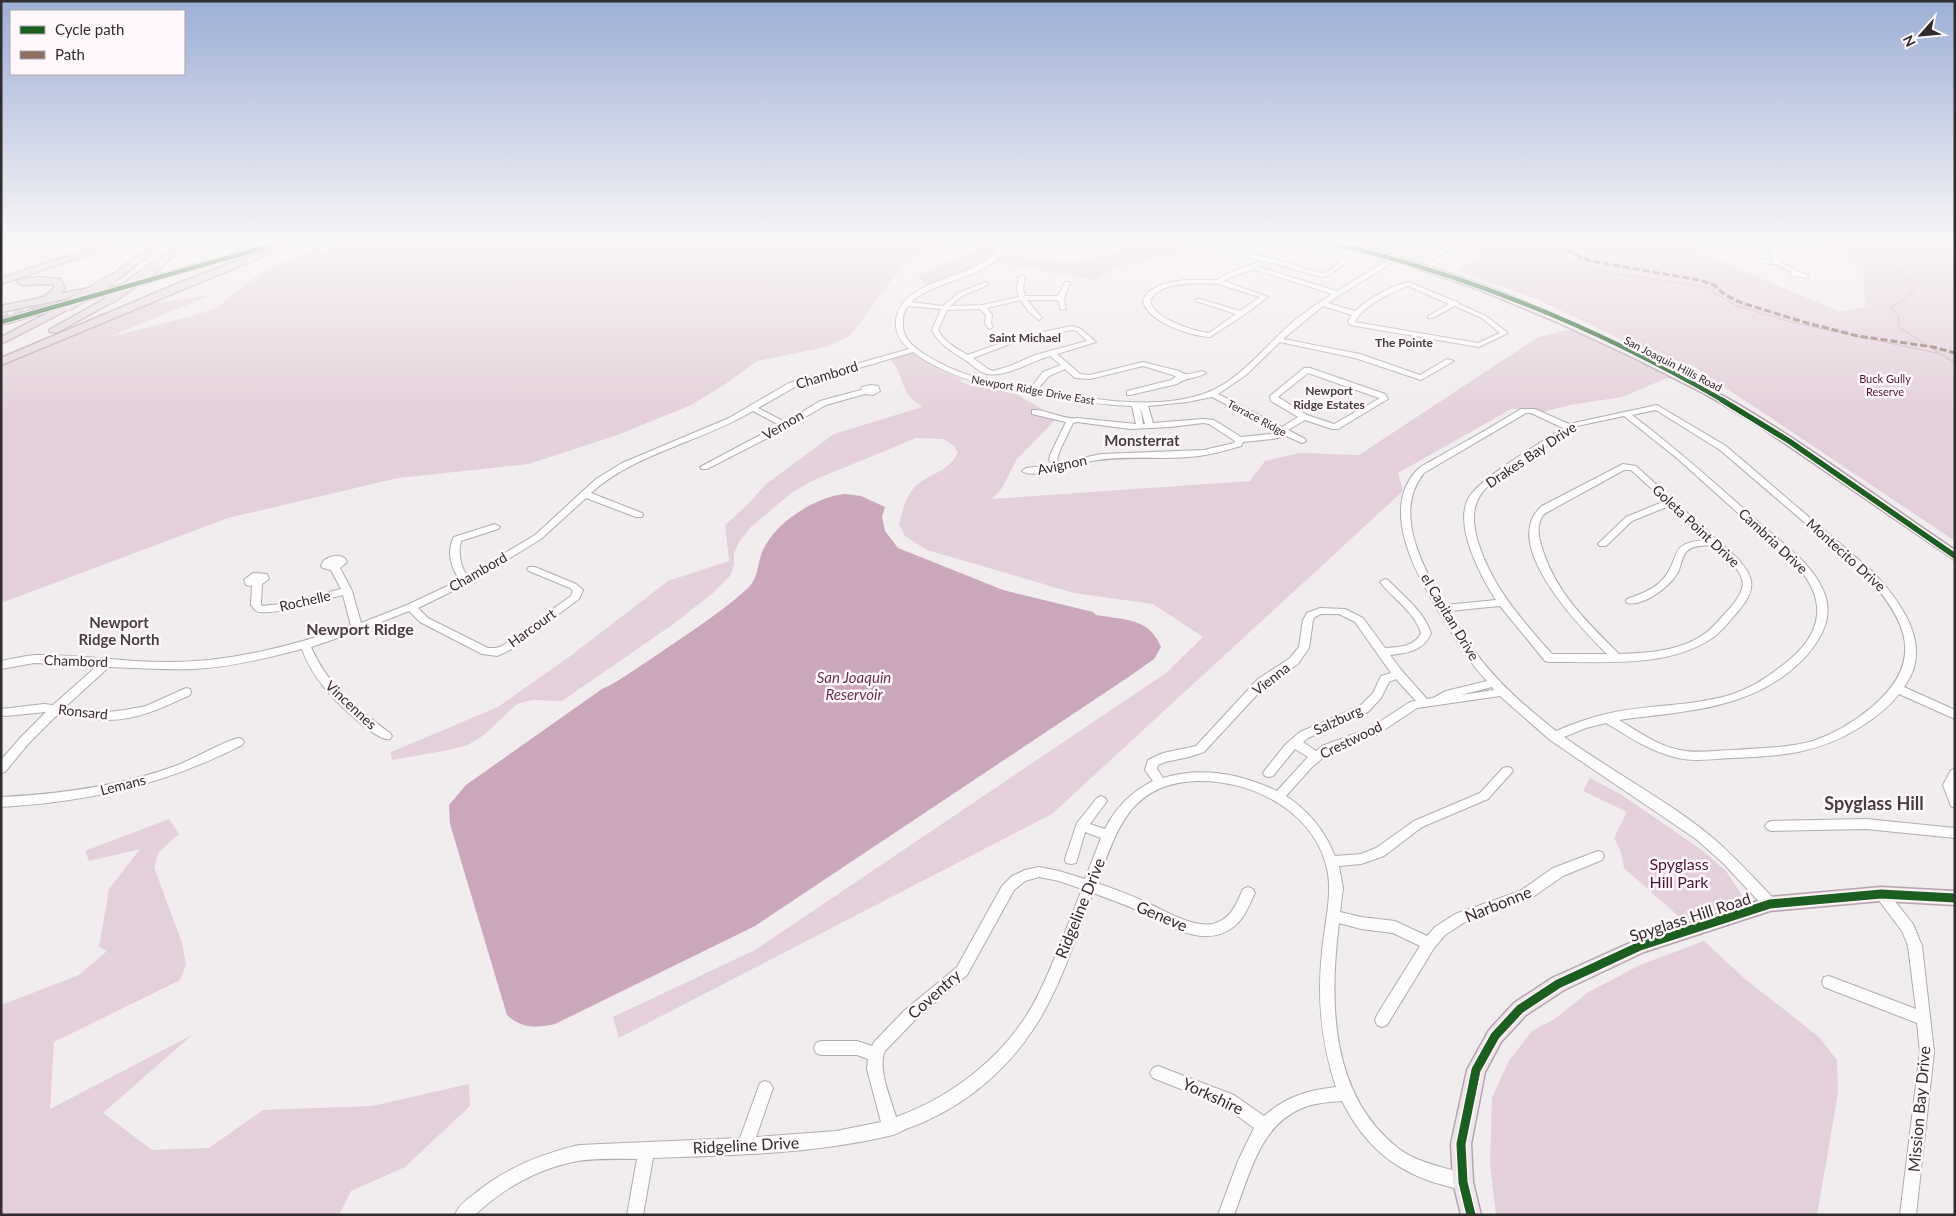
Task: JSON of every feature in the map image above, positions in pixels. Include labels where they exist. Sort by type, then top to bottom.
[{"type":"highway","points":[[1,309],[50,298]]},
{"type":"highway","points":[[1,340],[83,298]]},
{"type":"highway","points":[[1,356],[112,298]]},
{"type":"highway","points":[[1,362],[152,298]]},
{"type":"main road","points":[[1,318],[65,298]]},
{"type":"main road","points":[[1,322],[87,298]]},
{"type":"main road","name":"San Joaquin Hills Road","points":[[1509,298],[1540,310],[1702,389],[1766,426],[1955,556]]},
{"type":"main road","name":"San Joaquin Hills Road","points":[[1522,298],[1564,315],[1720,392],[1792,435],[1955,546]]},
{"type":"main road","name":"Spyglass Hill Road","points":[[1471,1215],[1463,1182],[1462,1144],[1476,1070],[1495,1036],[1520,1009],[1558,984],[1640,946],[1770,904],[1881,894],[1955,898]]},
{"type":"street","points":[[907,304],[915,298]]},
{"type":"street","points":[[954,298],[935,330],[939,338],[985,371],[994,373],[1050,353],[1090,344],[1092,341],[1079,330],[1072,328],[1008,342],[968,358]]},
{"type":"street","points":[[907,304],[946,309],[982,306],[1023,298],[1061,298],[1063,309]]},
{"type":"street","points":[[1023,298],[1032,312],[1039,318]]},
{"type":"street","points":[[1148,298],[1146,301],[1149,309],[1156,316],[1170,324],[1205,335],[1213,334],[1264,298]]},
{"type":"street","points":[[1212,394],[1245,373],[1286,332],[1331,298]]},
{"type":"street","points":[[1381,298],[1370,304],[1351,321],[1355,325],[1479,345],[1506,332],[1484,316],[1444,298]]},
{"type":"street","points":[[1198,300],[1242,314]]},
{"type":"street","points":[[1430,317],[1456,303]]},
{"type":"street","name":"Newport Ridge Drive East","points":[[907,304],[900,314],[898,328],[905,341],[914,350],[949,372],[970,380],[1099,402],[1140,405],[1179,401],[1212,394]]},
{"type":"street","points":[[1322,304],[1357,314]]},
{"type":"street","points":[[982,306],[989,315],[988,323],[990,328]]},
{"type":"street","points":[[1280,340],[1357,356],[1421,378],[1450,361]]},
{"type":"street","name":"Chambord","points":[[1,665],[34,659],[166,666],[197,665],[241,659],[305,646],[411,607],[466,581],[538,537],[599,481],[625,465],[754,409],[776,393],[802,382],[844,368],[914,350]]},
{"type":"street","points":[[1050,353],[1082,377],[1090,377],[1143,364],[1176,373],[1181,377]]},
{"type":"street","points":[[1032,391],[1046,374],[1066,366]]},
{"type":"street","points":[[1307,370],[1385,398],[1335,427],[1304,417],[1274,399],[1274,396],[1307,370]]},
{"type":"street","points":[[1130,393],[1174,382],[1181,377],[1190,377],[1202,373]]},
{"type":"street","name":"Vernon","points":[[704,467],[823,403],[865,391]]},
{"type":"street","name":"Terrace Ridge","points":[[1212,394],[1302,441]]},
{"type":"street","points":[[1140,405],[1143,417],[1150,426]]},
{"type":"street","name":"Drakes Bay Drive","points":[[1549,658],[1490,586],[1477,556],[1468,518],[1470,504],[1483,486],[1569,427],[1588,420],[1657,406]]},
{"type":"street","name":"Montecito Drive","points":[[1607,718],[1656,746],[1678,754],[1693,756],[1768,753],[1803,747],[1841,734],[1880,707],[1899,689],[1909,668],[1910,644],[1902,614],[1886,590],[1869,573],[1732,456],[1705,436],[1657,406]]},
{"type":"street","points":[[754,409],[785,425]]},
{"type":"street","name":"el Capitan Drive","points":[[1569,427],[1527,410],[1429,465],[1414,478],[1409,486],[1404,504],[1413,552],[1442,608],[1470,654],[1502,692],[1554,737],[1701,836],[1732,863],[1770,904]]},
{"type":"street","points":[[1035,412],[1064,418],[1070,422]]},
{"type":"street","name":"Cambria Drive","points":[[1554,737],[1577,725],[1607,718],[1732,700],[1765,686],[1778,678],[1806,650],[1819,628],[1824,609],[1818,587],[1801,565],[1681,457],[1625,413]]},
{"type":"street","points":[[1140,427],[1143,417]]},
{"type":"street","points":[[1059,467],[1053,460],[1054,452],[1070,422],[1077,420],[1116,426],[1140,427],[1203,421],[1211,422],[1237,438],[1273,437],[1284,432],[1304,417]]},
{"type":"street","name":"Avignon","points":[[1026,471],[1059,467],[1074,461],[1103,457],[1208,454],[1238,444],[1237,438]]},
{"type":"street","name":"Goleta Point Drive","points":[[1549,658],[1614,656],[1654,654],[1696,644],[1715,631],[1748,591],[1748,580],[1740,565],[1637,471],[1628,467],[1620,469],[1546,508],[1536,517],[1532,530],[1540,560],[1555,590],[1574,615],[1614,656]]},
{"type":"street","points":[[584,494],[639,515]]},
{"type":"street","points":[[1603,544],[1629,519],[1671,502]]},
{"type":"street","points":[[466,581],[459,575],[454,544],[457,538],[495,527]]},
{"type":"street","points":[[1631,601],[1653,594],[1661,587],[1671,575],[1683,550],[1693,545],[1715,542]]},
{"type":"street","points":[[335,567],[347,591],[357,628]]},
{"type":"street","name":"Harcourt","points":[[411,607],[424,620],[486,652],[497,652],[506,648],[576,597],[578,590],[573,586],[532,569]]},
{"type":"street","points":[[1382,652],[1411,648],[1423,640],[1426,633],[1415,612],[1396,596],[1385,582]]},
{"type":"street","name":"Rochelle","points":[[256,584],[256,605],[260,609],[281,607],[347,591]]},
{"type":"street","points":[[1442,608],[1502,603]]},
{"type":"street","name":"Vienna","points":[[1161,784],[1151,770],[1152,763],[1159,759],[1189,754],[1200,749],[1262,682],[1294,661],[1304,648],[1308,620],[1315,613],[1333,610],[1351,615],[1362,624],[1398,674],[1423,702]]},
{"type":"street","name":"Vincennes","points":[[305,646],[311,662],[333,691],[386,736]]},
{"type":"street","points":[[1,769],[11,756],[57,709],[108,662]]},
{"type":"street","name":"Salzburg","points":[[1269,773],[1294,743],[1316,729],[1364,709],[1377,695],[1384,679],[1398,674]]},
{"type":"street","name":"Crestwood","points":[[1436,701],[1450,694],[1494,683]]},
{"type":"street","points":[[1899,689],[1955,715]]},
{"type":"street","name":"Ronsard","points":[[5,712],[44,708],[108,716],[149,709],[186,692]]},
{"type":"street","name":"Crestwood","points":[[1278,797],[1316,756],[1337,744],[1374,731],[1402,712],[1423,702],[1455,700],[1502,692]]},
{"type":"street","name":"Lemans","points":[[1,802],[68,797],[111,789],[184,768],[238,742]]},
{"type":"street","name":"Salzburg","points":[[1294,743],[1316,756]]},
{"type":"street","points":[[1332,861],[1361,859],[1380,852],[1418,824],[1484,796],[1507,771]]},
{"type":"street","points":[[1955,773],[1949,785],[1955,803]]},
{"type":"street","name":"Ridgeline Drive","points":[[463,1215],[493,1188],[536,1164],[579,1153],[745,1146],[837,1139],[891,1128],[929,1112],[953,1099],[981,1079],[1011,1050],[1026,1030],[1043,1000],[1109,835],[1124,808],[1142,793],[1161,784],[1184,778],[1216,777],[1244,782],[1278,797],[1310,823],[1320,836],[1332,861],[1336,888],[1327,976],[1327,1010],[1332,1046],[1345,1093],[1362,1122],[1387,1148],[1418,1168],[1463,1182]]},
{"type":"street","points":[[1072,859],[1081,826],[1101,801]]},
{"type":"street","points":[[1771,826],[1866,824],[1955,833]]},
{"type":"street","points":[[1081,826],[1109,835]]},
{"type":"street","name":"Narbonne","points":[[1382,1020],[1429,944],[1440,930],[1454,922],[1525,895],[1558,872],[1598,856]]},
{"type":"street","name":"Coventry","points":[[876,1054],[880,1046],[910,1015],[962,971],[1007,890],[1015,881],[1028,874],[1043,872],[1089,887]]},
{"type":"street","name":"Geneve","points":[[1089,887],[1142,906],[1172,923],[1194,930],[1212,929],[1233,920],[1244,904],[1248,893]]},
{"type":"street","name":"Mission Bay Drive","points":[[1881,894],[1908,928],[1915,946],[1927,1052],[1908,1215]]},
{"type":"street","points":[[1333,916],[1361,923],[1396,927],[1429,944]]},
{"type":"street","points":[[1829,982],[1924,1019]]},
{"type":"street","points":[[821,1048],[857,1048],[876,1054],[876,1069],[891,1128]]},
{"type":"street","name":"Yorkshire","points":[[1158,1073],[1229,1100],[1265,1126]]},
{"type":"street","points":[[745,1146],[765,1088]]},
{"type":"street","points":[[1226,1215],[1254,1144],[1265,1126],[1284,1108],[1296,1102],[1345,1093]]},
{"type":"street","points":[[634,1215],[646,1150]]},
{"type":"green space","points":[[204,298],[109,337],[216,308],[229,298],[879,298],[850,336],[826,347],[757,361],[724,385],[691,405],[620,434],[529,464],[398,478],[228,518],[1,603],[1,367],[147,304]]},
{"type":"green space","name":"Buck Gully Reserve","points":[[1532,298],[1807,298],[1840,312],[1865,307],[1865,298],[1955,298],[1955,541],[1690,364],[1649,353]]},
{"type":"green space","points":[[1572,329],[1672,379],[1667,378],[1622,397],[1570,405],[1539,413],[1527,409],[1511,409],[1398,473],[1403,491],[1052,814],[619,1038],[613,1017],[755,950],[1166,673],[1203,637],[1153,604],[1074,593],[927,550],[905,536],[899,524],[910,493],[921,482],[948,465],[958,452],[953,445],[943,439],[916,438],[814,480],[791,493],[751,527],[739,542],[734,553],[734,565],[730,576],[713,593],[672,625],[562,701],[532,700],[517,704],[484,735],[468,745],[392,760],[391,752],[498,707],[573,654],[668,581],[729,561],[725,525],[766,484],[834,434],[922,407],[907,393],[898,370],[888,358],[913,352],[942,371],[963,380],[959,381],[972,386],[1016,394],[1057,418],[1017,459],[1002,488],[992,499],[1250,481],[1265,461],[1300,453],[1359,455],[1538,337]]},
{"type":"green space","name":"Spyglass Hill Park","points":[[1590,778],[1622,795],[1703,851],[1726,871],[1743,897],[1733,900],[1735,905],[1683,920],[1624,868],[1621,852],[1614,838],[1627,812],[1583,791]]},
{"type":"green space","points":[[169,819],[179,834],[159,852],[154,867],[182,943],[186,965],[180,980],[54,1042],[50,1109],[192,1035],[103,1113],[152,1150],[209,1148],[263,1110],[372,1106],[469,1084],[470,1106],[405,1167],[351,1191],[339,1215],[1,1215],[1,1005],[79,975],[107,951],[99,947],[109,889],[140,849],[89,861],[85,851]]},
{"type":"green space","points":[[1704,941],[1745,979],[1819,1037],[1837,1060],[1838,1093],[1817,1215],[1496,1215],[1490,1164],[1492,1097],[1509,1061],[1532,1031],[1556,1018],[1587,993],[1640,965]]},
{"type":"water","name":"San Joaquin Reservoir","points":[[845,494],[861,496],[885,507],[882,517],[885,531],[898,548],[1003,590],[1093,612],[1096,615],[1125,619],[1142,625],[1150,630],[1161,647],[1154,659],[1130,676],[755,926],[555,1024],[530,1026],[513,1020],[507,1015],[450,824],[449,805],[466,785],[602,689],[648,661],[724,608],[751,585],[756,576],[763,550],[777,530],[809,506],[833,496]]},
{"type":"waterway","points":[[1723,298],[1737,306],[1795,323],[1941,354],[1955,363]]},
{"type":"waterway","points":[[1907,298],[1890,308],[1898,315],[1899,327],[1939,353]]},
{"type":"tunnel","points":[[1,321],[48,298]]},
{"type":"marked path","points":[[1731,298],[1807,323],[1858,336],[1933,347],[1955,353]]},
{"type":"cycle path","points":[[1,322],[87,298]]},
{"type":"cycle path","points":[[1508,298],[1597,337],[1709,392],[1817,460],[1955,556]]},
{"type":"cycle path","points":[[1471,1215],[1463,1182],[1461,1144],[1476,1070],[1495,1036],[1520,1009],[1558,984],[1640,946],[1770,904],[1881,894],[1955,898]]},
{"type":"district","name":"Saint Michael","points":[[1025,338]]},
{"type":"district","name":"The Pointe","points":[[1404,343]]},
{"type":"district","name":"Newport Ridge Estates","points":[[1329,398]]},
{"type":"district","name":"Monsterrat","points":[[1142,441]]},
{"type":"district","name":"Newport Ridge","points":[[360,629]]},
{"type":"district","name":"Newport Ridge North","points":[[119,632]]},
{"type":"district","name":"Spyglass Hill","points":[[1874,804]]}]
